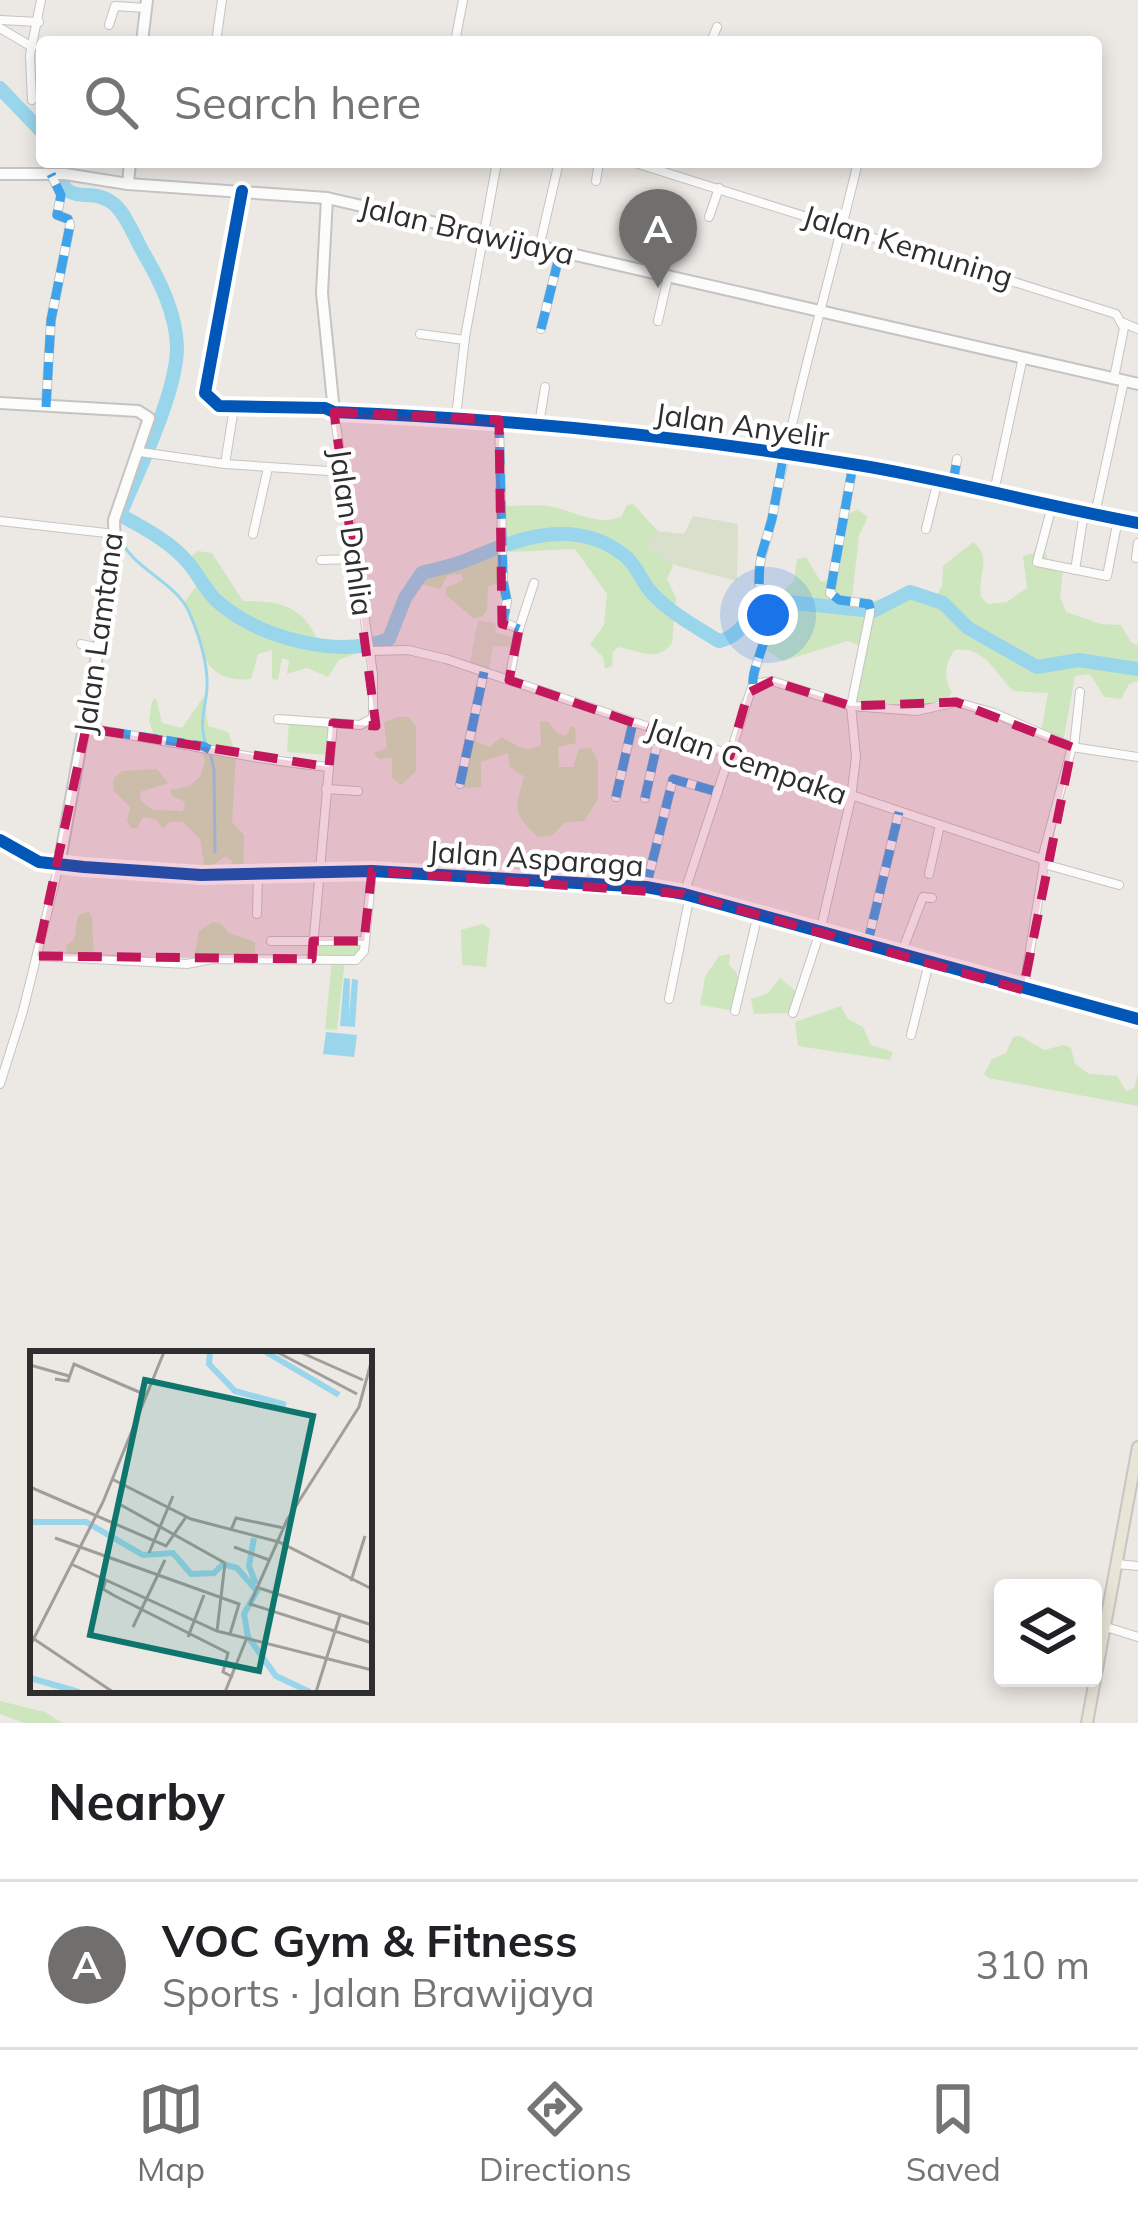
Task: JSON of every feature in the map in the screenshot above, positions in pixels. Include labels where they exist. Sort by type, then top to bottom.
[{"type":"main road","points":[[1087,1723],[1138,1447]]},
{"type":"street","points":[[32,100],[31,51],[41,0]]},
{"type":"street","points":[[217,36],[222,0]]},
{"type":"street","points":[[456,36],[463,0]]},
{"type":"street","points":[[109,25],[115,6],[147,4],[143,36]]},
{"type":"street","points":[[0,24],[39,22]]},
{"type":"street","points":[[0,24],[36,53]]},
{"type":"street","points":[[713,36],[717,27]]},
{"type":"street","points":[[128,184],[129,168]]},
{"type":"street","points":[[457,417],[465,340],[496,168]]},
{"type":"street","points":[[539,248],[558,168]]},
{"type":"street","points":[[596,181],[597,168]]},
{"type":"street","name":"Jalan Kemuning","points":[[668,168],[1116,314],[1138,329]]},
{"type":"street","points":[[759,584],[784,453],[856,168]]},
{"type":"street","name":"Jalan Brawijaya","points":[[0,174],[56,174],[128,184],[327,198],[1138,384]]},
{"type":"street","points":[[0,403],[46,407],[51,320],[70,224],[57,215],[61,195],[56,174]]},
{"type":"street","points":[[709,218],[718,188]]},
{"type":"street","points":[[242,191],[205,393],[210,401],[234,408],[325,408],[334,412]]},
{"type":"street","name":"Jalan Dahlia","points":[[327,198],[322,293],[334,412],[369,645],[374,718],[360,724],[333,723]]},
{"type":"street","points":[[541,329],[560,253]]},
{"type":"street","points":[[658,321],[668,277]]},
{"type":"street","points":[[1075,570],[1119,380],[1124,323]]},
{"type":"street","points":[[420,334],[465,340]]},
{"type":"street","points":[[994,492],[1023,357]]},
{"type":"street","points":[[539,424],[545,387]]},
{"type":"street","name":"Jalan Lamtana","points":[[46,407],[138,410],[149,418],[145,453],[116,513],[115,557],[59,865]]},
{"type":"street","points":[[225,464],[234,408]]},
{"type":"street","name":"Jalan Anyelir","points":[[334,412],[499,420],[784,453],[1138,523]]},
{"type":"street","points":[[499,420],[507,601],[503,622],[519,629]]},
{"type":"street","points":[[145,453],[343,472]]},
{"type":"street","points":[[953,483],[957,459]]},
{"type":"street","points":[[793,1013],[820,932],[856,758],[851,706],[870,611],[868,604],[838,600],[830,593],[853,465]]},
{"type":"street","points":[[254,534],[268,468]]},
{"type":"street","points":[[926,529],[938,480]]},
{"type":"street","points":[[1052,506],[1037,562],[1075,570],[1107,576],[1118,519]]},
{"type":"street","points":[[0,521],[115,534]]},
{"type":"street","points":[[1136,558],[1138,543]]},
{"type":"street","points":[[321,560],[355,559]]},
{"type":"street","points":[[508,680],[534,583]]},
{"type":"street","points":[[669,999],[687,894],[753,673],[765,649],[766,619]]},
{"type":"street","points":[[81,644],[100,648]]},
{"type":"street","name":"Jalan Cempaka","points":[[369,645],[422,652],[1119,885]]},
{"type":"street","points":[[460,784],[484,672]]},
{"type":"street","points":[[751,688],[772,681],[851,706],[917,711],[956,702],[1073,747],[1138,757]]},
{"type":"street","points":[[1023,990],[1043,861],[1073,747],[1080,692]]},
{"type":"street","points":[[278,719],[333,723],[312,959]]},
{"type":"street","points":[[616,797],[633,722]]},
{"type":"street","points":[[86,728],[207,747],[234,757],[329,767]]},
{"type":"street","points":[[645,798],[660,731]]},
{"type":"street","points":[[646,887],[673,779],[718,792]]},
{"type":"street","points":[[326,789],[358,791]]},
{"type":"street","points":[[867,946],[899,812]]},
{"type":"street","points":[[929,874],[940,825]]},
{"type":"street","points":[[0,840],[27,857],[59,865],[0,1084]]},
{"type":"street","name":"Jalan Asparaga","points":[[59,865],[201,874],[372,872],[646,887],[687,894],[1138,1019]]},
{"type":"street","points":[[257,914],[258,872]]},
{"type":"street","points":[[37,956],[187,964],[212,959],[357,959],[362,956],[372,872]]},
{"type":"street","points":[[901,956],[916,908],[924,897],[932,898]]},
{"type":"street","points":[[735,1011],[758,914]]},
{"type":"street","points":[[271,941],[364,941]]},
{"type":"street","points":[[911,1035],[928,963]]},
{"type":"street","points":[[1117,1564],[1138,1567]]},
{"type":"street","points":[[1106,1627],[1138,1636]]},
{"type":"highlighted area","points":[[334,412],[499,420],[502,624],[519,629],[509,680],[730,756],[748,693],[772,681],[851,706],[956,702],[1072,747],[1023,990],[684,894],[372,871],[364,941],[313,941],[312,959],[37,956],[86,728],[329,767],[333,723],[376,726]]},
{"type":"green space","points":[[633,504],[658,531],[648,546],[673,566],[667,579],[676,598],[672,643],[653,654],[618,647],[612,666],[605,669],[603,657],[590,644],[604,625],[607,594],[575,549],[510,552],[505,548],[502,506],[547,506],[603,520],[621,517],[627,505]]},
{"type":"green space","points":[[857,509],[868,517],[859,535],[852,598],[864,603],[910,592],[934,599],[942,586],[943,566],[973,542],[983,560],[981,597],[988,604],[1007,602],[1027,588],[1023,556],[1045,550],[1048,561],[1063,571],[1060,597],[1066,612],[1101,624],[1121,625],[1138,645],[1138,681],[1129,684],[1121,699],[1104,697],[1090,674],[1075,676],[1063,742],[1041,732],[1048,693],[1013,691],[989,662],[965,650],[955,650],[947,665],[952,692],[944,701],[906,710],[851,706],[861,653],[858,645],[848,641],[783,661],[765,649],[771,612],[794,581],[797,559],[806,557],[821,582],[837,578],[848,515]]},
{"type":"green space","points":[[693,516],[738,524],[737,581],[667,563],[647,545],[658,531],[684,534]]},
{"type":"green space","points":[[492,547],[499,552],[503,581],[488,587],[482,617],[473,618],[446,595],[446,588],[463,580],[461,574],[448,575],[440,589],[418,583],[422,573],[462,563]]},
{"type":"green space","points":[[198,551],[212,553],[243,601],[288,607],[304,619],[317,639],[352,645],[357,653],[339,660],[328,677],[307,668],[287,674],[289,660],[282,658],[278,680],[272,679],[272,650],[258,654],[251,679],[220,674],[204,656],[184,603],[200,581],[186,561]]},
{"type":"green space","points":[[478,621],[495,623],[496,633],[517,638],[515,647],[493,646],[488,673],[469,667]]},
{"type":"green space","points":[[204,696],[208,726],[228,732],[236,754],[232,822],[244,835],[243,872],[234,873],[226,856],[205,871],[200,839],[183,822],[170,822],[163,829],[156,819],[143,817],[137,828],[131,828],[127,821],[130,807],[113,790],[114,778],[122,771],[157,769],[168,783],[140,792],[141,801],[153,810],[183,811],[185,802],[170,790],[189,786],[200,777],[205,761],[202,752],[157,744],[149,721],[152,701],[156,698],[162,723],[182,728]]},
{"type":"green space","points":[[409,717],[416,727],[416,771],[401,785],[392,778],[392,758],[379,759],[373,753],[387,748],[384,722]]},
{"type":"green space","points":[[289,720],[333,723],[330,755],[287,752]]},
{"type":"green space","points":[[547,721],[566,736],[575,727],[576,743],[558,747],[559,767],[573,767],[579,749],[591,748],[598,761],[598,799],[584,821],[564,823],[553,835],[538,837],[520,816],[524,777],[510,767],[508,753],[481,762],[481,787],[460,788],[457,771],[464,743],[471,739],[489,747],[502,737],[531,749],[541,744],[540,722]]},
{"type":"green space","points":[[89,911],[94,961],[68,959],[66,946],[74,940],[78,916]]},
{"type":"green space","points":[[212,922],[255,942],[255,960],[193,963],[199,931]]},
{"type":"green space","points":[[482,924],[490,929],[486,967],[462,965],[461,930]]},
{"type":"green space","points":[[313,941],[364,941],[362,955],[345,960],[337,1030],[325,1029],[332,960],[312,959]]},
{"type":"green space","points":[[730,954],[729,965],[740,986],[735,1011],[700,1005],[705,977],[719,956]]},
{"type":"green space","points":[[780,978],[800,995],[791,1013],[754,1014],[751,999],[768,993]]},
{"type":"green space","points":[[841,1006],[848,1019],[863,1027],[871,1045],[893,1052],[890,1060],[798,1046],[795,1022]]},
{"type":"green space","points":[[1020,1036],[1044,1050],[1071,1048],[1075,1064],[1089,1074],[1117,1076],[1126,1091],[1134,1088],[1138,1073],[1138,1106],[988,1078],[984,1074],[992,1059],[1006,1053],[1013,1037]]},
{"type":"green space","points":[[0,1701],[45,1712],[62,1723],[24,1723],[0,1714]]},
{"type":"water","points":[[344,978],[350,979],[349,1018],[352,979],[358,980],[355,1027],[340,1026]]},
{"type":"water","points":[[326,1032],[357,1035],[354,1057],[323,1054]]},
{"type":"waterway","points":[[0,88],[36,126]]},
{"type":"waterway","points":[[54,168],[72,193],[104,198],[118,208],[161,286],[174,322],[177,347],[171,386],[120,515],[175,550],[214,598],[255,626],[323,646],[368,645],[389,639],[405,598],[422,573],[525,539],[566,534],[605,543],[624,555],[658,600],[719,641],[777,601],[873,611],[910,592],[943,603],[968,628],[1037,667],[1079,660],[1138,669]]},
{"type":"waterway","points":[[120,535],[132,556],[182,601],[193,621],[206,668],[206,744]]},
{"type":"waterway","points":[[210,752],[215,852]]},
{"type":"marked path","points":[[46,407],[51,320],[70,225],[57,215],[61,195],[51,174]]},
{"type":"marked path","points":[[541,329],[560,253]]},
{"type":"marked path","points":[[499,420],[507,601],[503,622],[519,629]]},
{"type":"marked path","points":[[759,584],[760,559],[784,453]]},
{"type":"marked path","points":[[953,483],[957,459]]},
{"type":"marked path","points":[[853,465],[830,593],[839,600],[869,604],[870,609]]},
{"type":"marked path","points":[[753,684],[767,619]]},
{"type":"marked path","points":[[460,784],[484,672]]},
{"type":"marked path","points":[[616,797],[633,722]]},
{"type":"marked path","points":[[86,728],[203,746],[217,753]]},
{"type":"marked path","points":[[645,798],[660,731]]},
{"type":"marked path","points":[[646,887],[673,779],[718,792]]},
{"type":"marked path","points":[[867,946],[899,812]]},
{"type":"cycle path","points":[[242,191],[205,393],[219,406],[468,419],[737,447],[904,473],[1138,523]]},
{"type":"cycle path","points":[[0,840],[39,862],[84,867],[201,875],[372,871],[646,887],[1138,1019]]},
{"type":"place","name":"VOC Gym & Fitness","points":[[658,288]]}]
